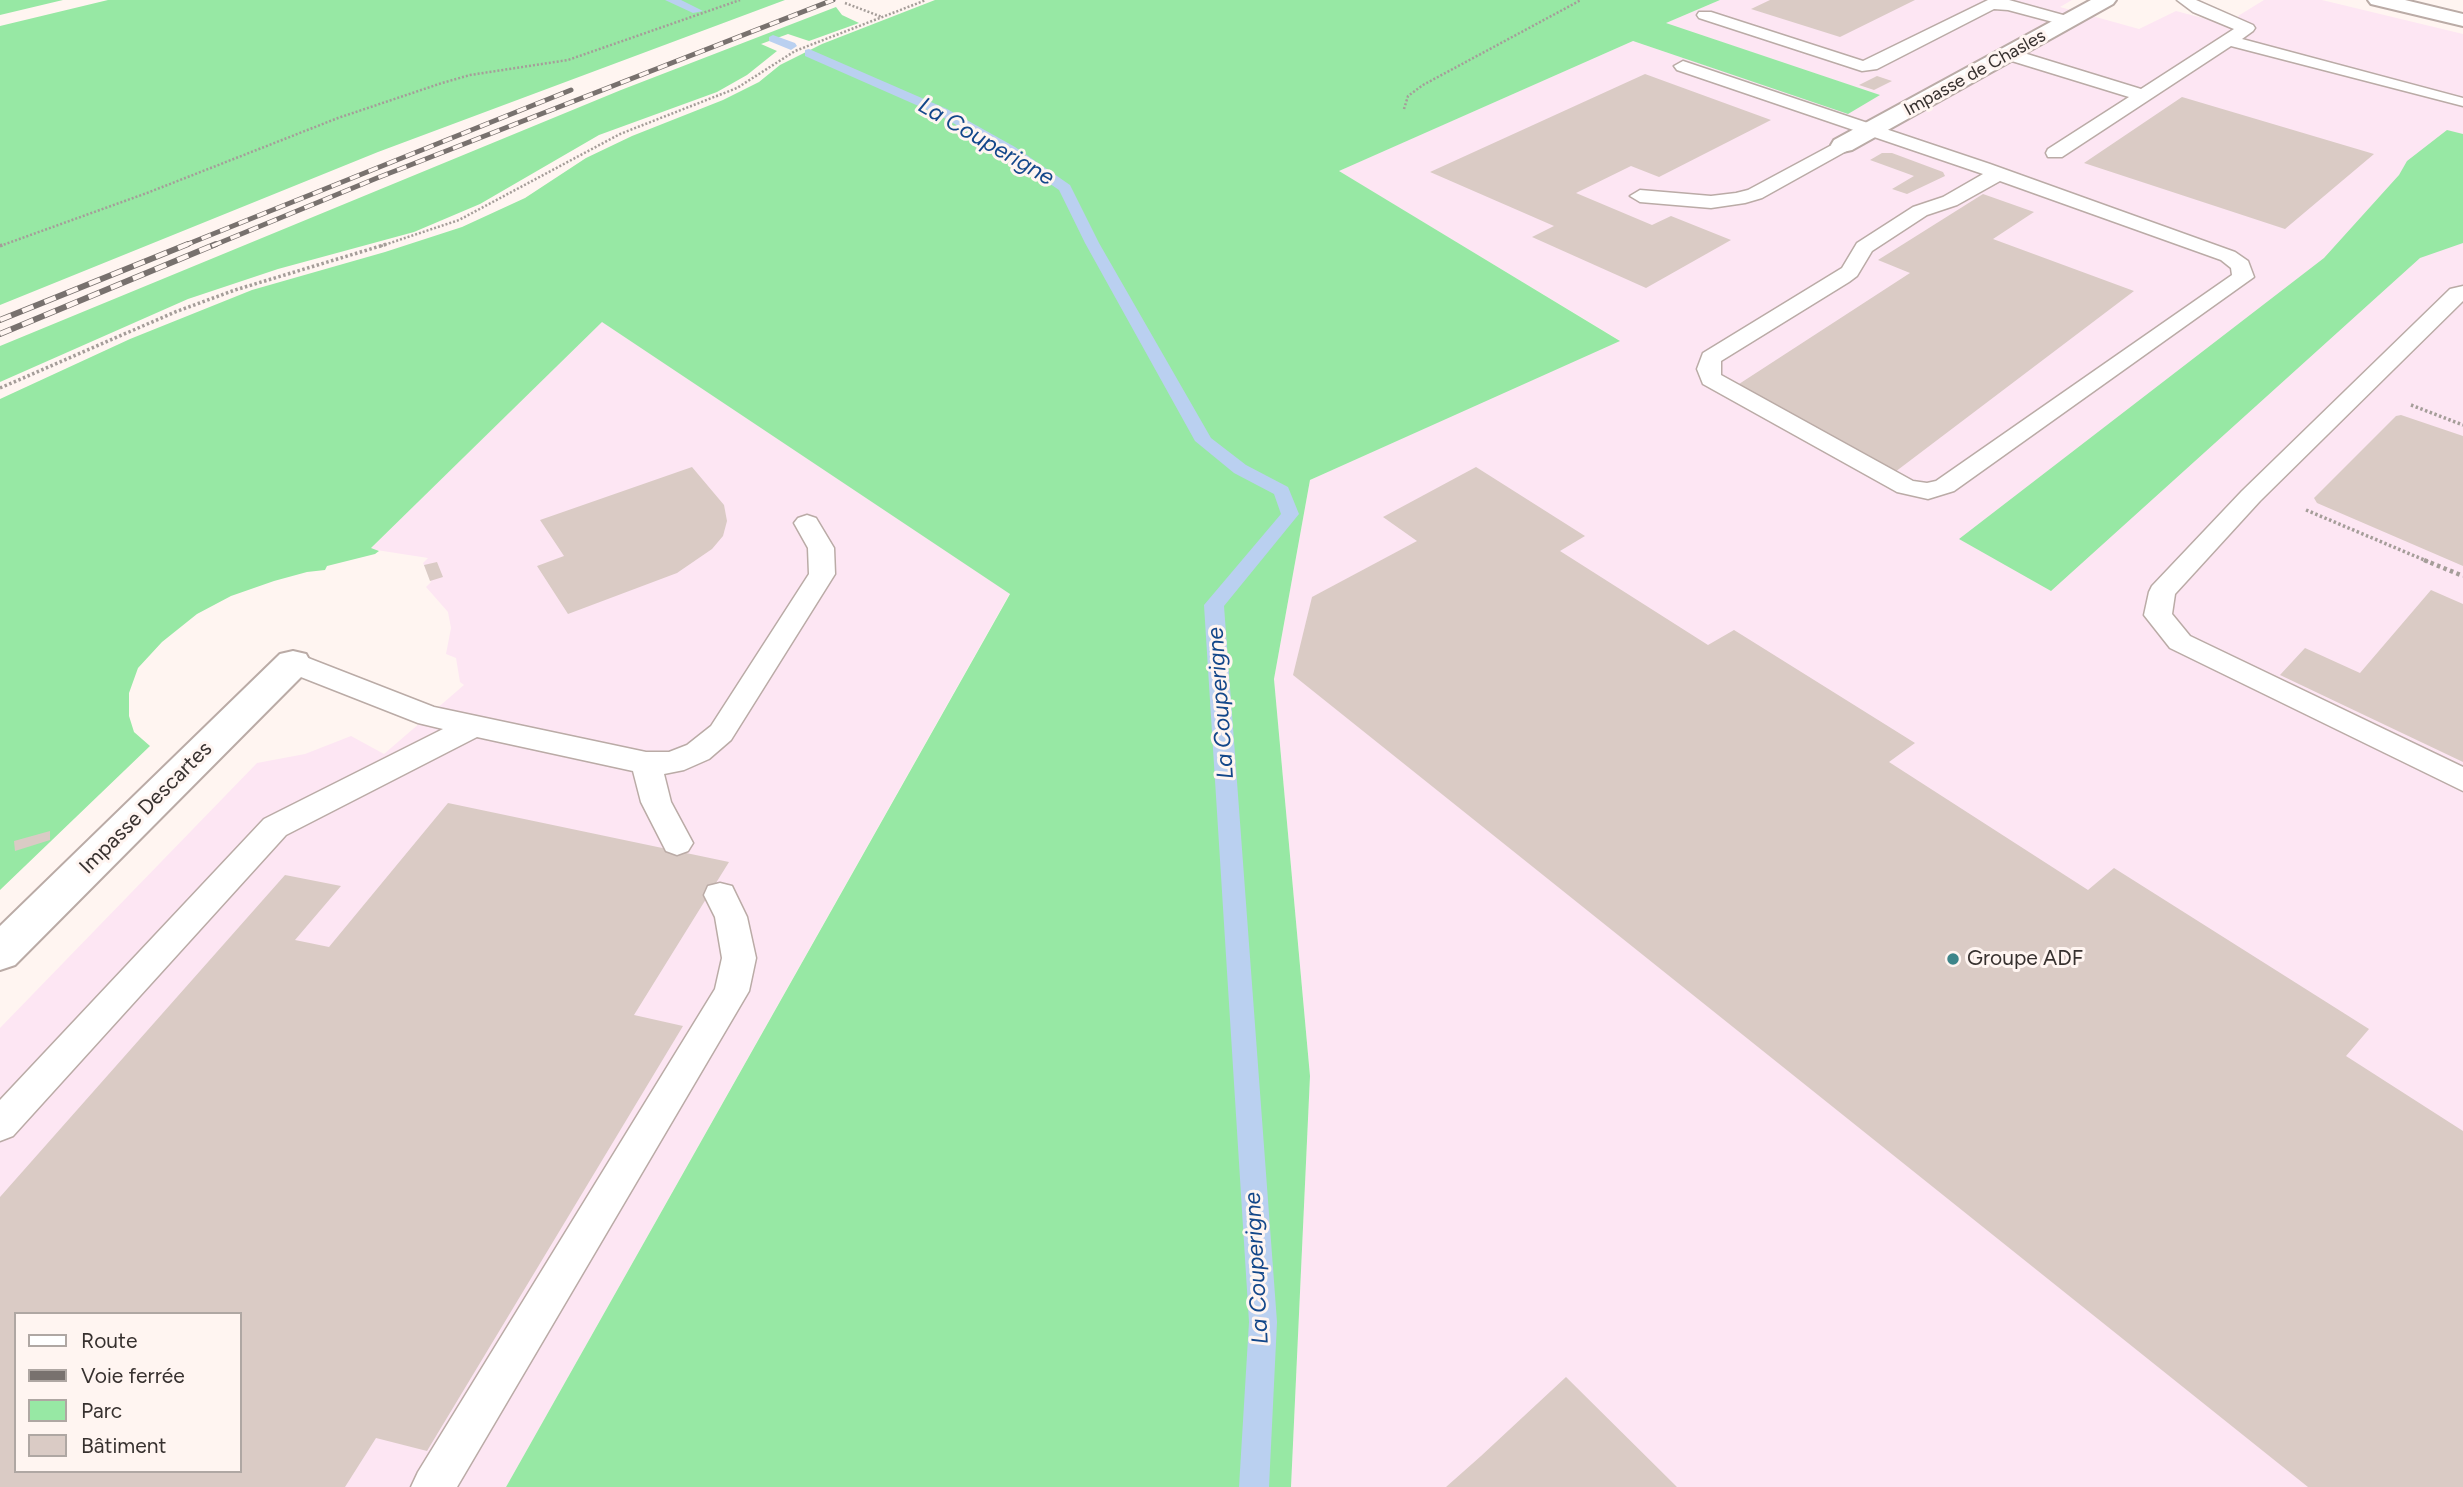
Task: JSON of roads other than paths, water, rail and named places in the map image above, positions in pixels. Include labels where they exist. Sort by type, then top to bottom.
[{"type":"street","name":"Impasse de Chasles","points":[[1843,145],[2106,0]]},
{"type":"street","points":[[2378,0],[2463,19]]},
{"type":"street","name":"Impasse Descartes","points":[[0,953],[293,663]]},
{"type":"lane","points":[[2055,153],[2247,28],[2199,9],[2185,0]]},
{"type":"lane","points":[[1705,16],[1862,66],[1871,65],[1991,4],[2009,5],[2067,21]]},
{"type":"lane","points":[[2231,40],[2459,102]]},
{"type":"lane","points":[[2008,54],[2144,96]]},
{"type":"lane","points":[[1683,66],[1998,174],[2228,256],[2241,265],[2244,277],[1945,486],[1928,491],[1906,487],[1711,379],[1711,358],[1842,278],[1850,272],[1864,247],[1920,211],[1950,201],[1998,174]]},
{"type":"lane","points":[[1640,196],[1711,202],[1738,200],[1755,194],[1843,145]]},
{"type":"lane","points":[[2463,292],[2258,489],[2162,592],[2158,615],[2180,642],[2463,780]]},
{"type":"lane","points":[[293,663],[428,716],[646,763],[673,763],[698,752],[721,733],[822,574],[821,548],[807,523]]},
{"type":"lane","points":[[0,1125],[275,827],[474,726]]},
{"type":"lane","points":[[646,763],[656,802],[677,843]]},
{"type":"lane","points":[[433,1487],[732,991],[739,958],[731,917],[720,895]]},
{"type":"waterway","name":"La Couperigne","points":[[671,0],[697,11]]},
{"type":"waterway","name":"La Couperigne","points":[[773,39],[791,46]]},
{"type":"waterway","name":"La Couperigne","points":[[809,53],[943,112],[1010,150],[1065,188],[1092,243],[1204,441],[1240,469],[1282,491],[1290,514],[1214,605],[1263,1322],[1254,1487]]},
{"type":"railway","points":[[212,246],[377,178],[833,0]]},
{"type":"railway","points":[[183,246],[571,90]]},
{"type":"railway","points":[[0,320],[188,244]]},
{"type":"railway","points":[[0,334],[216,244]]},
{"type":"place","name":"Groupe ADF","points":[[1953,959]]}]
